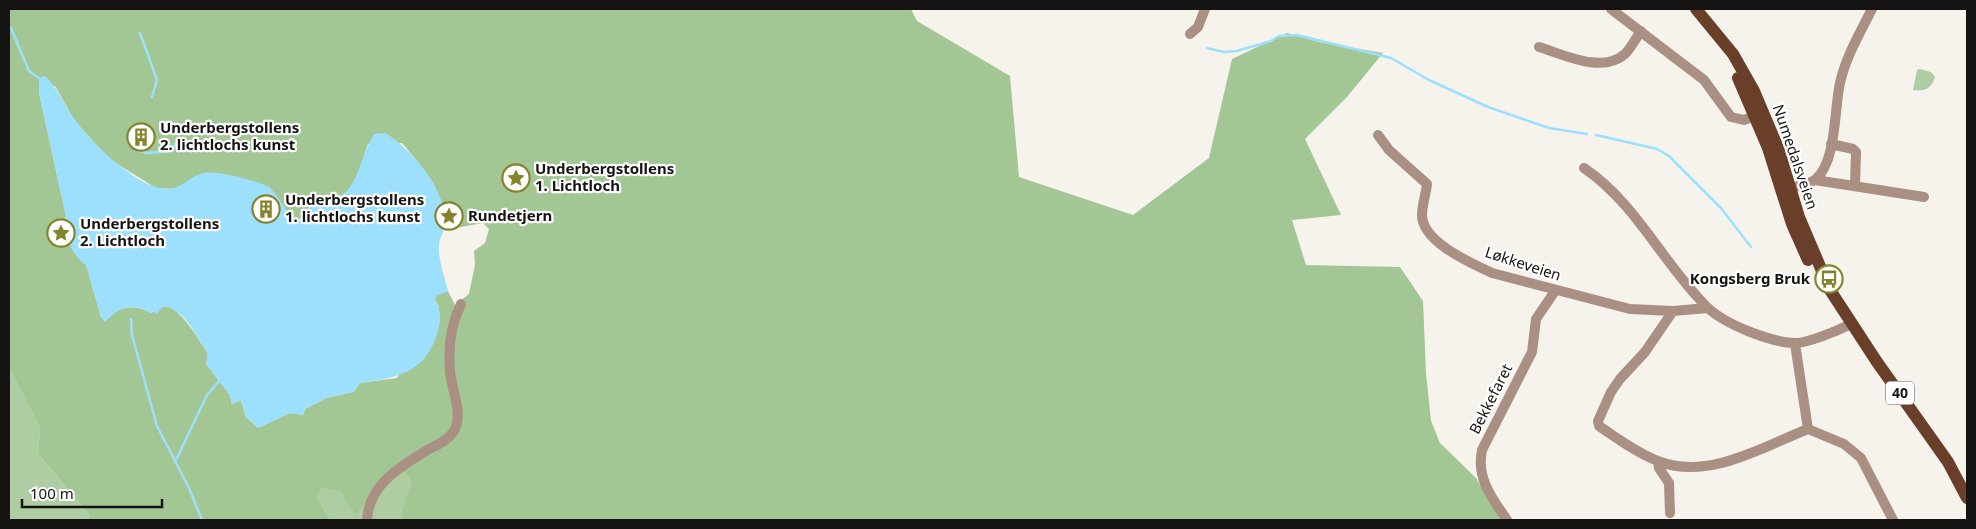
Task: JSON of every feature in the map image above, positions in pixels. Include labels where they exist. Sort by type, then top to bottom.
[{"type":"main road","name":"Numedalsveien","points":[[1696,9],[1742,68],[1759,115],[1778,148],[1785,190],[1801,245],[1819,279],[1830,290],[1851,324],[1948,462],[1967,498]]},
{"type":"street","points":[[1190,34],[1198,27],[1205,9]]},
{"type":"street","points":[[1611,9],[1704,80],[1732,118],[1744,120],[1759,115]]},
{"type":"street","points":[[1815,180],[1824,166],[1831,144],[1840,82],[1851,48],[1872,9]]},
{"type":"street","points":[[1540,48],[1597,64],[1612,63],[1626,53],[1641,31]]},
{"type":"street","name":"Løkkeveien","points":[[1378,135],[1389,150],[1427,184],[1422,217],[1428,232],[1449,250],[1492,273],[1630,310],[1673,311],[1708,308]]},
{"type":"street","points":[[1831,144],[1853,149],[1856,152],[1855,186]]},
{"type":"street","points":[[1584,168],[1599,178],[1630,209],[1708,308],[1727,321],[1760,335],[1795,344],[1851,324]]},
{"type":"street","points":[[1785,190],[1815,180],[1924,197]]},
{"type":"street","name":"Bekkefaret","points":[[1507,520],[1482,478],[1479,464],[1482,450],[1532,352],[1536,319],[1555,291]]},
{"type":"street","points":[[367,520],[373,494],[383,482],[403,465],[438,444],[454,430],[457,416],[450,380],[449,351],[452,324],[460,304]]},
{"type":"street","points":[[1673,311],[1645,352],[1615,385],[1598,421],[1599,426],[1654,459],[1679,466],[1703,467],[1733,460],[1808,429],[1853,450],[1861,458],[1893,520]]},
{"type":"street","points":[[1795,344],[1808,429]]},
{"type":"street","points":[[1654,459],[1669,483],[1670,512]]},
{"type":"green space","points":[[9,9],[911,9],[917,21],[1010,76],[1019,177],[1133,215],[1209,158],[1232,59],[1287,33],[1319,42],[1383,53],[1347,97],[1305,139],[1341,215],[1292,220],[1306,265],[1400,267],[1423,301],[1426,373],[1431,421],[1440,443],[1476,478],[1504,520],[404,520],[401,517],[411,482],[400,466],[355,515],[341,492],[322,487],[317,498],[330,518],[328,520],[89,520],[88,513],[38,454],[40,428],[9,368]],"holes":[[[55,86],[74,120],[109,159],[156,188],[173,189],[186,184],[204,173],[224,174],[269,187],[295,222],[308,214],[308,207],[335,200],[350,188],[368,144],[402,143],[433,183],[442,206],[444,230],[483,223],[489,229],[485,243],[474,251],[475,265],[469,294],[455,305],[448,291],[436,295],[435,300],[439,307],[397,378],[360,383],[353,392],[326,398],[305,409],[303,415],[290,413],[258,428],[246,417],[241,400],[232,404],[230,395],[206,364],[208,354],[200,341],[184,319],[171,308],[163,306],[151,313],[133,307],[121,309],[105,321],[101,317],[86,264],[64,221],[66,216],[39,93]]]},
{"type":"green space","points":[[1917,70],[1931,72],[1935,77],[1932,84],[1927,88],[1913,90]]},
{"type":"green space","points":[[9,368],[40,428],[38,454],[88,513],[89,520],[9,520]]},
{"type":"green space","points":[[400,466],[411,482],[402,517],[404,520],[328,520],[330,518],[317,498],[322,486],[341,492]]},
{"type":"water","name":"Rundetjern","points":[[45,76],[54,86],[75,120],[91,139],[111,159],[145,183],[164,189],[171,189],[204,173],[218,173],[249,180],[270,188],[295,222],[308,214],[308,207],[338,198],[347,191],[353,183],[374,134],[386,133],[425,170],[439,194],[443,207],[445,224],[439,245],[439,254],[448,291],[436,296],[435,300],[440,313],[439,325],[432,347],[425,357],[417,365],[397,376],[360,383],[354,392],[326,398],[305,409],[303,415],[290,413],[258,428],[246,417],[241,400],[232,404],[230,395],[206,364],[208,354],[195,332],[177,312],[163,306],[157,314],[153,311],[151,313],[141,308],[130,307],[118,310],[105,322],[101,317],[86,265],[77,257],[69,243],[65,228],[66,216],[39,93],[39,78]]},
{"type":"waterway","points":[[11,28],[29,71],[39,78]]},
{"type":"waterway","points":[[140,33],[157,80],[152,97]]},
{"type":"waterway","points":[[1207,48],[1224,52],[1237,51],[1271,41],[1279,36],[1297,35],[1391,58],[1429,80],[1488,107],[1549,128],[1587,134]]},
{"type":"waterway","points":[[1596,135],[1657,149],[1669,156],[1721,208],[1751,247]]},
{"type":"waterway","points":[[134,142],[134,149],[147,153],[172,151],[175,144]]},
{"type":"waterway","points":[[131,319],[132,335],[157,426],[189,488],[202,520]]},
{"type":"waterway","points":[[175,462],[207,395],[220,380]]},
{"type":"place","name":"Underbergstollens 2. lichtlochs kunst","points":[[141,137]]},
{"type":"place","name":"Underbergstollens 1. Lichtloch","points":[[516,178]]},
{"type":"place","name":"Underbergstollens 1. lichtlochs kunst","points":[[266,209]]},
{"type":"place","name":"Rundetjern","points":[[449,216]]},
{"type":"place","name":"Underbergstollens 2. Lichtloch","points":[[61,233]]},
{"type":"place","name":"Kongsberg Bruk","points":[[1829,279]]}]
